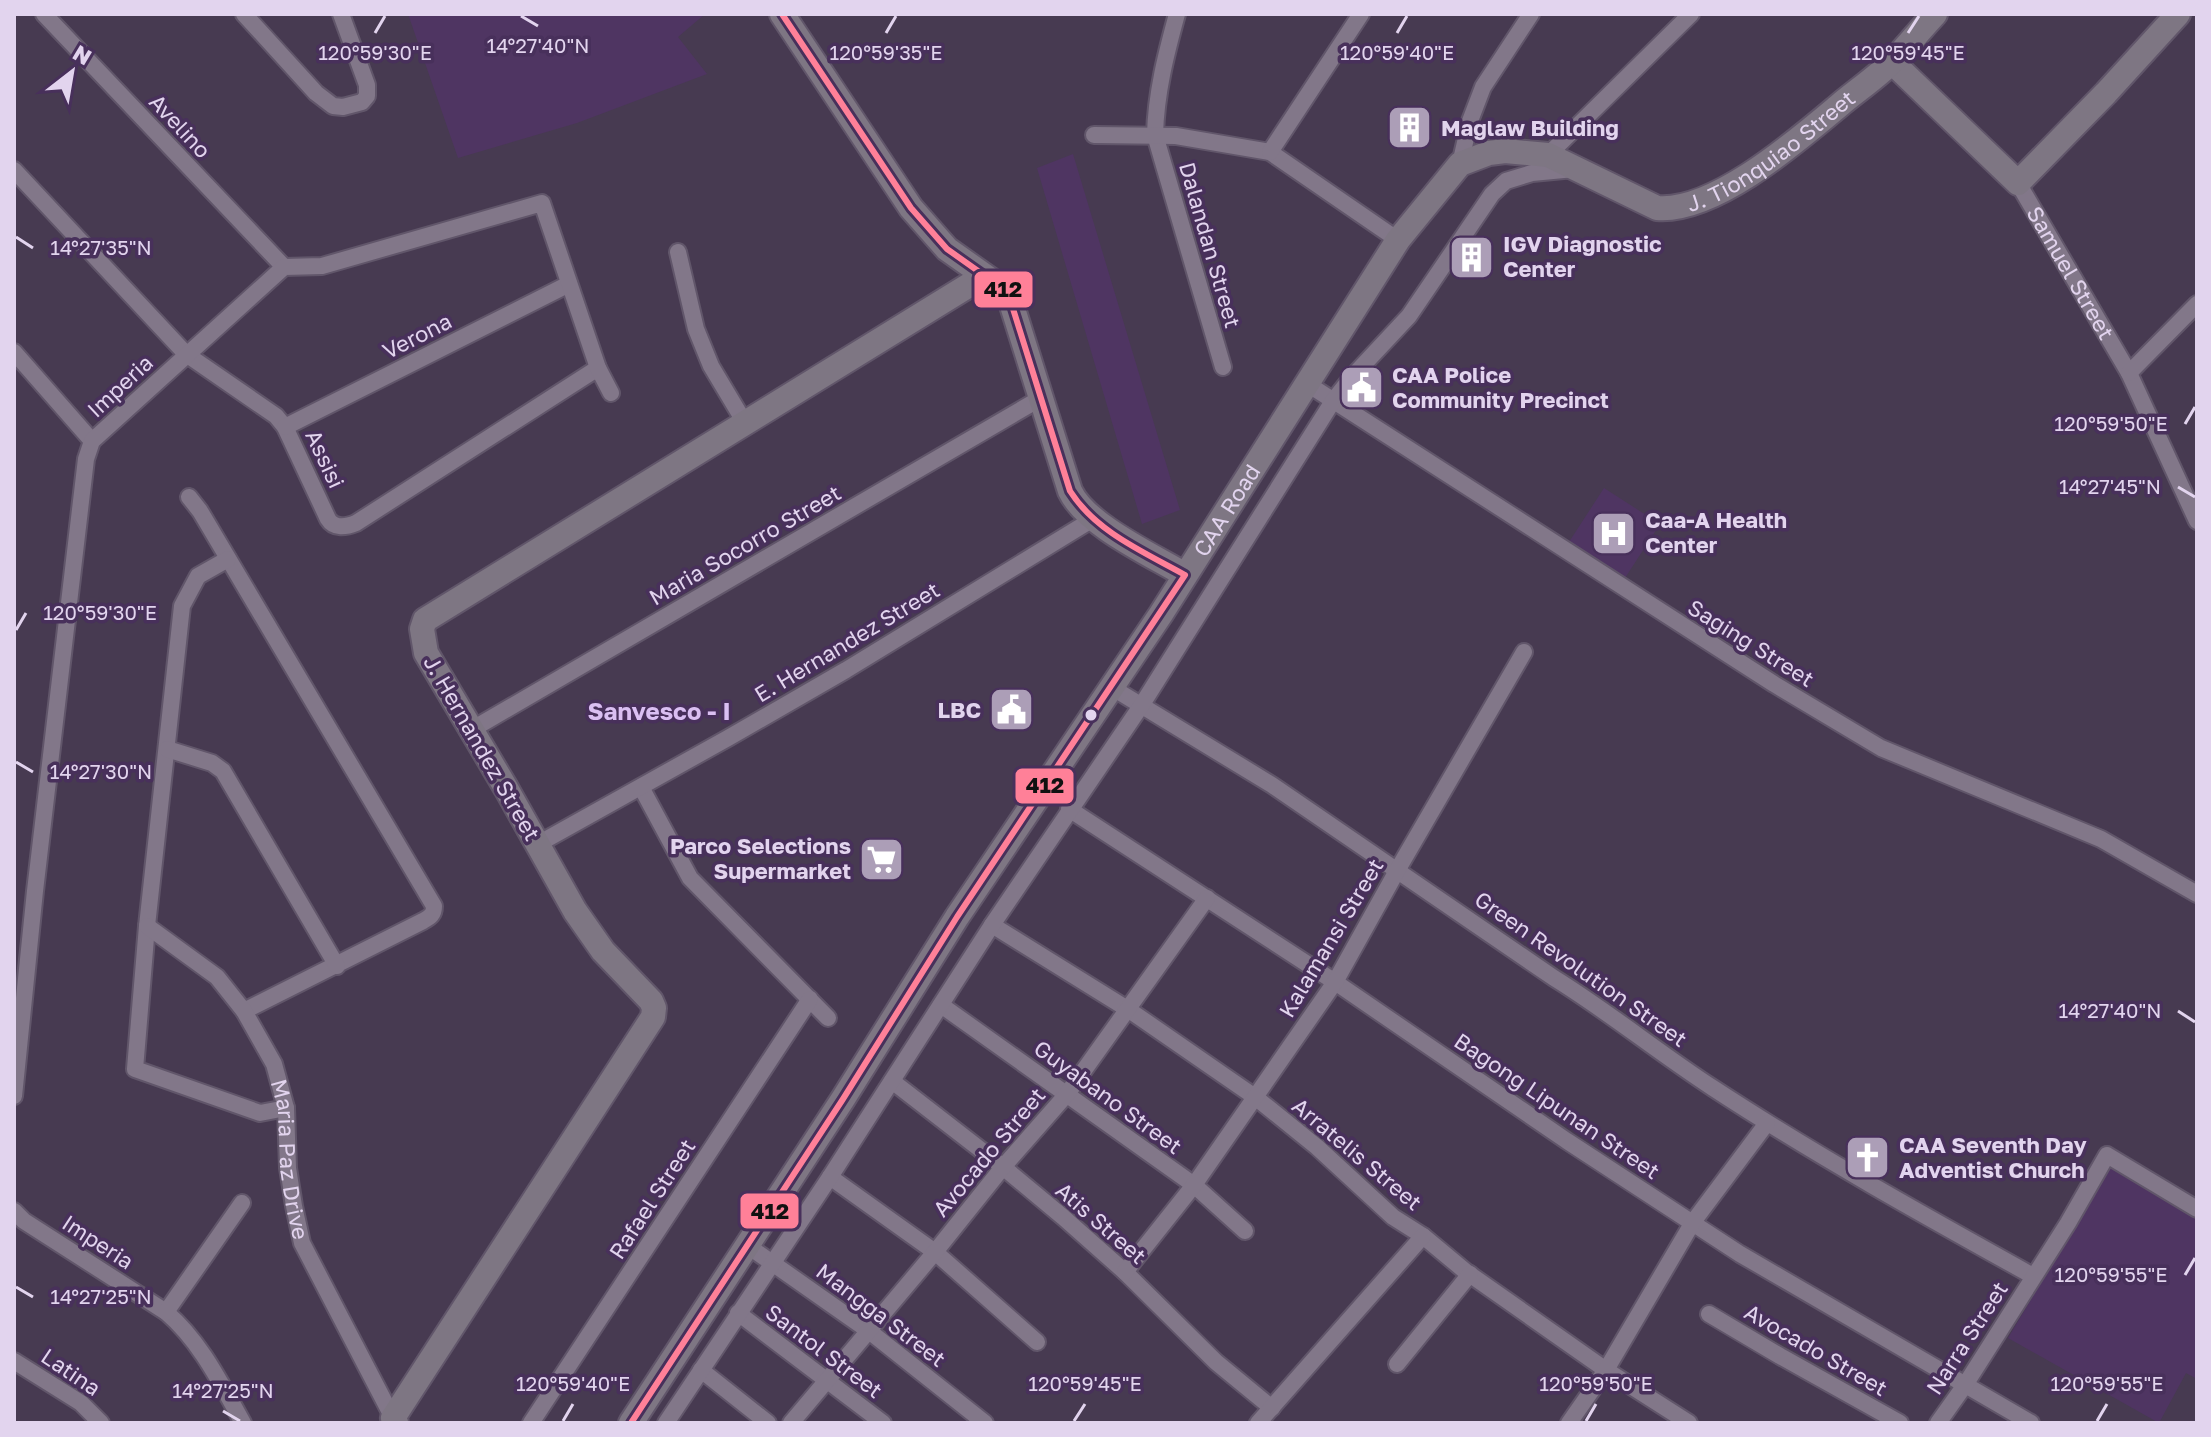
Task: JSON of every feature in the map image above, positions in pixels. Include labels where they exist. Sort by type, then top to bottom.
[{"type":"main road","points":[[782,14],[911,208],[947,249],[1002,288],[1010,299],[1075,503],[1093,519],[1185,575]]},
{"type":"main road","name":"J. Tionquiao Street","points":[[1576,169],[1657,208],[1668,209],[1710,196],[1740,181],[1795,142],[1892,62],[1935,14]]},
{"type":"main road","points":[[2018,183],[2178,14]]},
{"type":"main road","name":"Samuel Street","points":[[1892,62],[2018,183]]},
{"type":"main road","points":[[1460,164],[1489,153],[1518,151],[1548,155],[1576,169]]},
{"type":"main road","name":"CAA Road","points":[[644,1418],[748,1246],[936,950],[1185,575],[1398,240],[1460,164]]},
{"type":"main road","name":"J. Hernandez Street","points":[[395,1420],[653,1017],[654,1008],[651,1001],[603,951],[575,911],[426,653],[422,629],[425,620],[984,276]]},
{"type":"street","name":"Avelino","points":[[44,14],[284,267]]},
{"type":"street","points":[[244,14],[316,93],[333,106],[343,107],[362,102],[367,96],[367,85],[341,14]]},
{"type":"street","name":"Dalandan Street","points":[[1177,14],[1161,72],[1155,135],[1223,367]]},
{"type":"street","points":[[1270,152],[1361,14]]},
{"type":"street","points":[[1460,164],[1470,121],[1483,87],[1531,14]]},
{"type":"street","points":[[1548,155],[1691,14]]},
{"type":"street","points":[[1094,135],[1176,136],[1270,152],[1398,240]]},
{"type":"street","points":[[666,1423],[830,1177],[992,925],[1141,706],[1333,401],[1409,316],[1492,194],[1506,181],[1532,173],[1576,169]]},
{"type":"street","name":"Assisi","points":[[14,170],[186,354],[276,416],[285,427],[330,523],[338,527],[350,526],[598,368]]},
{"type":"street","name":"Samuel Street","points":[[2018,183],[2129,373],[2197,521]]},
{"type":"street","points":[[284,267],[322,266],[542,203],[598,368],[611,393]]},
{"type":"street","points":[[678,252],[696,329],[711,366],[745,423]]},
{"type":"street","name":"Imperia","points":[[14,1096],[86,459],[92,441],[284,267]]},
{"type":"street","name":"Verona","points":[[285,427],[569,284]]},
{"type":"street","points":[[2129,373],[2197,304]]},
{"type":"street","points":[[14,352],[92,441]]},
{"type":"street","name":"Saging Street","points":[[1306,383],[1694,633],[1881,748],[2101,839],[2197,894]]},
{"type":"street","name":"Maria Socorro Street","points":[[471,730],[1041,398]]},
{"type":"street","points":[[189,497],[434,906],[431,916],[244,1011]]},
{"type":"street","name":"E. Hernandez Street","points":[[538,844],[846,670],[1093,519]]},
{"type":"street","points":[[228,559],[198,576],[182,606],[147,926],[135,1069],[260,1113],[286,1108]]},
{"type":"street","name":"Kalamansi Street","points":[[1125,1272],[1194,1185],[1335,982],[1524,652]]},
{"type":"street","name":"Green Revolution Street","points":[[1111,687],[1272,785],[1767,1123],[1864,1182],[2033,1276]]},
{"type":"street","points":[[167,749],[212,763],[223,771],[337,966]]},
{"type":"street","points":[[641,787],[690,878],[828,1018]]},
{"type":"street","name":"Bagong Lipunan Street","points":[[1069,809],[1335,982],[1567,1141],[1740,1254],[2031,1423]]},
{"type":"street","name":"Avocado Street","points":[[791,1423],[1067,1094],[1207,898]]},
{"type":"street","name":"Arratelis Street","points":[[992,925],[1129,1010],[1255,1097],[1317,1147],[1393,1217],[1606,1370],[1689,1423]]},
{"type":"street","name":"Maria Paz Drive","points":[[147,926],[217,977],[244,1011],[274,1064],[286,1108],[288,1168],[302,1243],[395,1420]]},
{"type":"street","name":"Rafael Street","points":[[531,1423],[810,999]]},
{"type":"street","name":"Guyabano Street","points":[[941,1005],[1194,1185],[1245,1231]]},
{"type":"street","name":"Atis Street","points":[[892,1081],[1003,1167],[1125,1272],[1216,1362],[1272,1408]]},
{"type":"street","points":[[1569,1423],[1606,1370],[1693,1222],[1767,1123]]},
{"type":"street","name":"Narra Street","points":[[1938,1423],[2068,1223],[2107,1155],[2197,1209]]},
{"type":"street","points":[[830,1177],[935,1252],[1037,1342]]},
{"type":"street","points":[[166,1312],[242,1203]]},
{"type":"street","name":"Imperia","points":[[14,1211],[24,1221],[182,1325],[200,1348],[243,1423]]},
{"type":"street","points":[[1258,1423],[1423,1236]]},
{"type":"street","name":"Mangga Street","points":[[748,1246],[869,1331],[985,1423]]},
{"type":"street","points":[[1397,1364],[1470,1274]]},
{"type":"street","name":"Santol Street","points":[[738,1313],[883,1423]]},
{"type":"street","name":"Avocado Street","points":[[1709,1314],[1900,1423]]},
{"type":"street","name":"Latina","points":[[14,1361],[81,1403],[101,1423]]},
{"type":"street","points":[[701,1370],[768,1423]]},
{"type":"shaded area","points":[[408,14],[705,14],[678,37],[707,74],[577,123],[458,158]]},
{"type":"shaded area","points":[[1073,154],[1180,510],[1142,524],[1037,168]]},
{"type":"shaded area","name":"Caa-A Health Center","points":[[1604,488],[1660,524],[1625,578],[1569,542]]},
{"type":"shaded area","points":[[2113,1162],[2197,1212],[2197,1379],[2186,1373],[2159,1423],[2008,1338]]},
{"type":"transit line","name":"412","points":[[782,14],[911,208],[947,249],[1002,288],[1010,299],[1070,491],[1107,530],[1185,575]]},
{"type":"transit line","name":"412","points":[[631,1423],[843,1099],[957,917],[1185,575]]},
{"type":"place","name":"Maglaw Building","points":[[1410,128]]},
{"type":"place","name":"IGV Diagnostic Center","points":[[1472,257]]},
{"type":"place","name":"CAA Police Community Precinct","points":[[1361,388]]},
{"type":"place","name":"Caa-A Health Center","points":[[1614,533]]},
{"type":"place","name":"LBC","points":[[1012,710]]},
{"type":"place","name":"Parco Selections Supermarket","points":[[882,859]]},
{"type":"place","name":"CAA Seventh Day Adventist Church","points":[[1868,1158]]},
{"type":"district","name":"Sanvesco - I","points":[[659,712]]}]
